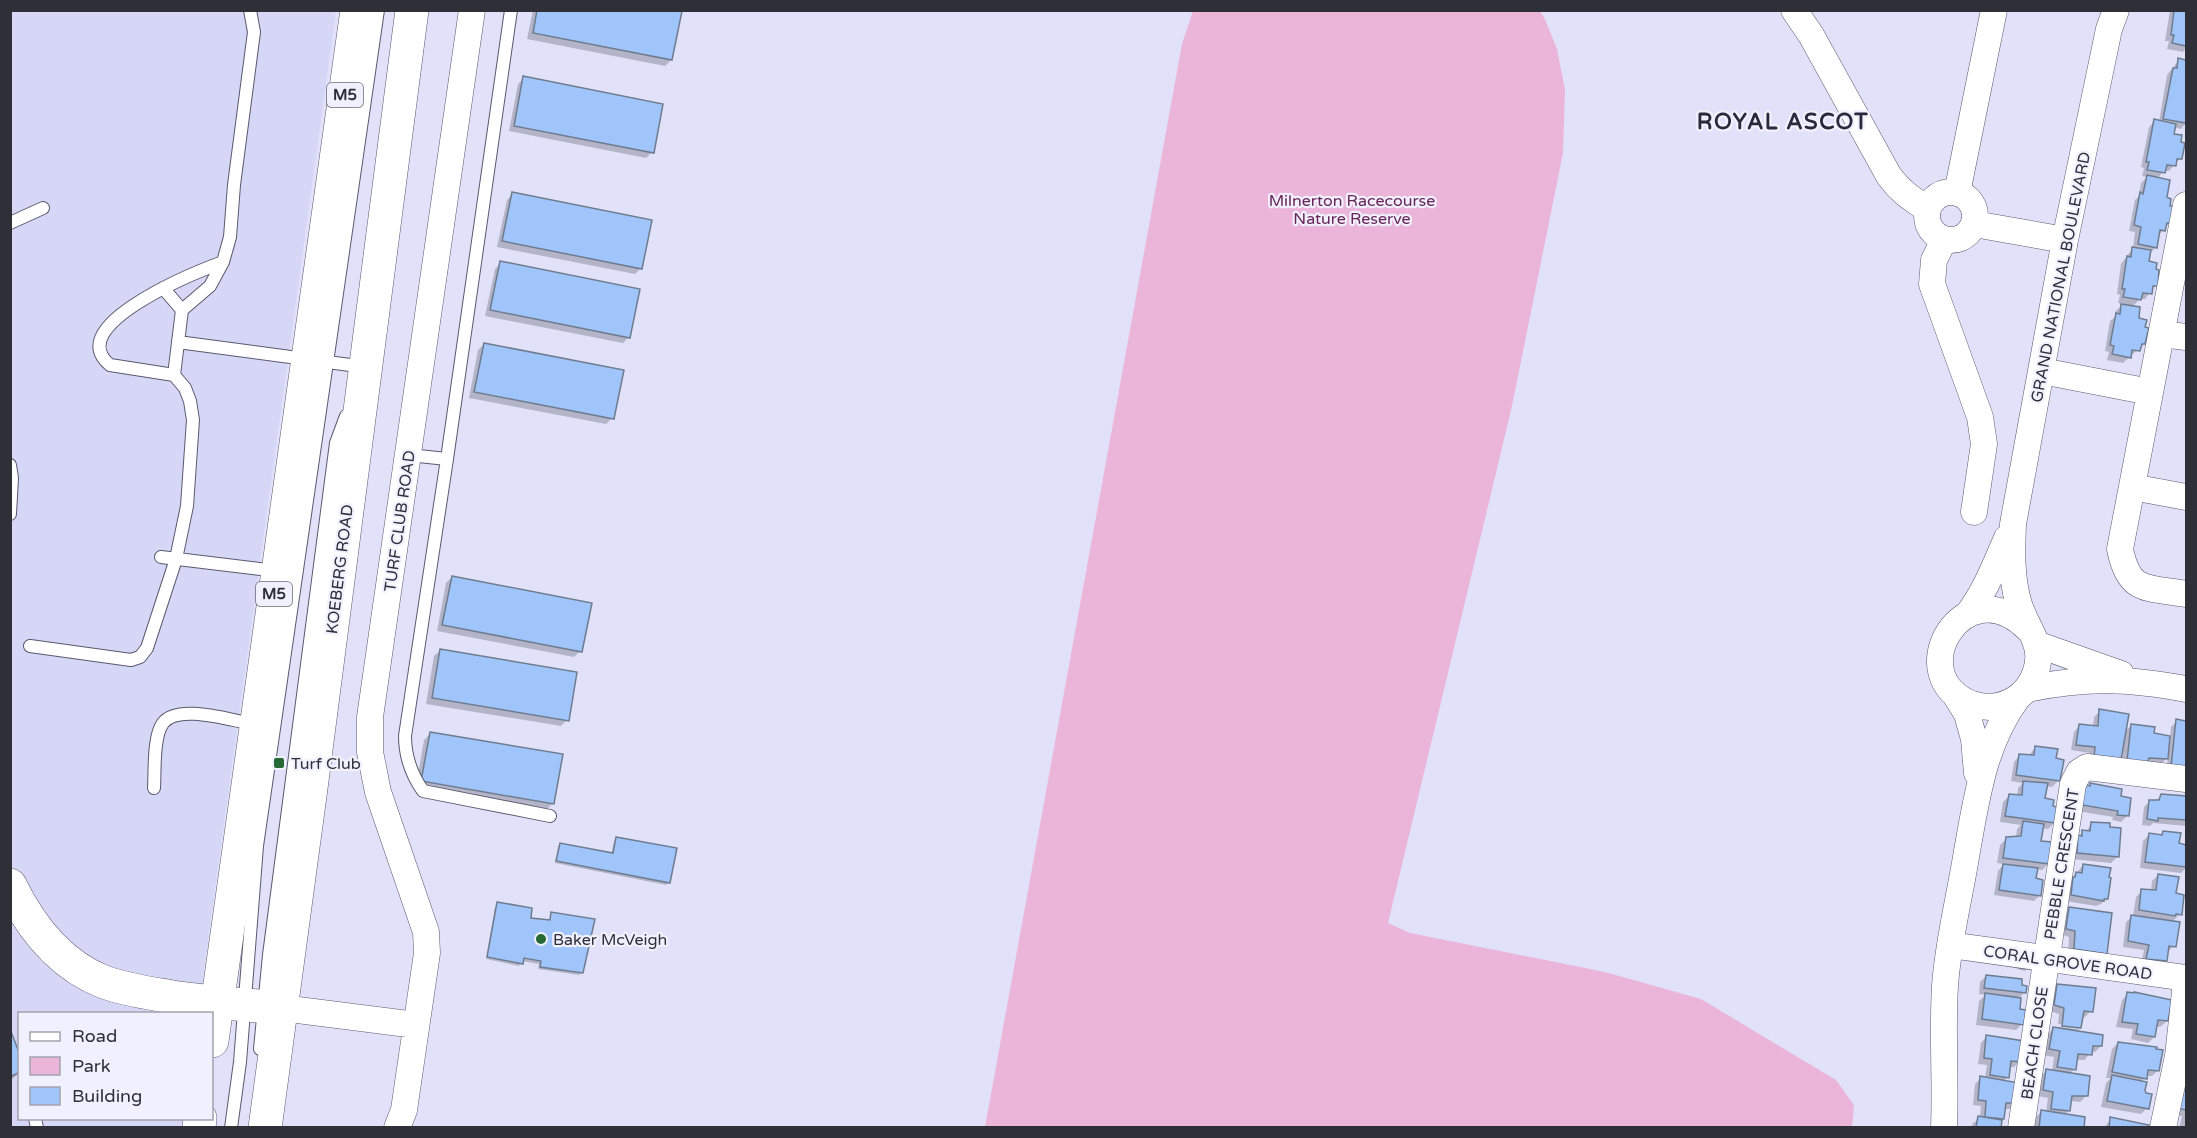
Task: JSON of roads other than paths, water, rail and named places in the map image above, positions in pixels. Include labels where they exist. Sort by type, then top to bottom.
[{"type":"main road","name":"KOEBERG ROAD","points":[[265,1128],[252,1005],[256,724],[277,571],[318,361],[357,10]]},
{"type":"main road","name":"KOEBERG ROAD","points":[[213,1040],[252,1005],[366,367],[412,10]]},
{"type":"main road","points":[[10,885],[37,931],[61,955],[102,981],[138,991],[252,1005]]},
{"type":"street","name":"TURF CLUB ROAD","points":[[398,1128],[404,1110],[427,953],[426,932],[378,792],[370,752],[370,717],[472,10]]},
{"type":"street","points":[[1794,10],[1811,35],[1897,188],[1908,198],[1927,208]]},
{"type":"street","points":[[1957,193],[1994,10]]},
{"type":"street","name":"GRAND NATIONAL BOULEVARD","points":[[2032,636],[2014,584],[2013,524],[2065,240],[2111,17]]},
{"type":"street","points":[[1948,192],[1957,193],[1965,196],[1972,204],[1975,212],[1974,224],[1964,237],[1955,241],[1944,240],[1931,231],[1927,224],[1927,208],[1938,195],[1948,192]]},
{"type":"street","points":[[2187,206],[2120,549],[2124,567],[2130,579],[2142,586],[2187,594]]},
{"type":"street","points":[[1974,224],[2065,240]]},
{"type":"street","points":[[1944,240],[1934,260],[1932,284],[1978,409],[1984,444],[1974,512]]},
{"type":"street","points":[[2162,334],[2187,337]]},
{"type":"street","points":[[2042,371],[2150,392]]},
{"type":"street","points":[[2132,487],[2187,497]]},
{"type":"street","name":"GRAND NATIONAL BOULEVARD","points":[[1968,614],[1982,595],[1995,569],[2013,524]]},
{"type":"street","points":[[1944,1128],[1945,985],[1979,782],[1996,731],[2023,693],[2037,667],[2032,636],[2019,619],[2007,612],[1994,609],[1968,614],[1956,621],[1947,631],[1940,657],[1941,670],[1946,683],[1967,714],[1974,739],[1979,782]]},
{"type":"street","points":[[2032,636],[2144,681]]},
{"type":"street","points":[[1954,693],[1978,706],[1992,707],[2006,704],[2023,693],[2065,682],[2095,679],[2144,681],[2187,689]]},
{"type":"street","name":"PEBBLE CRESCENT","points":[[2046,958],[2073,784],[2079,772],[2087,767],[2103,767],[2187,779]]},
{"type":"street","name":"CORAL GROVE ROAD","points":[[1950,945],[2187,981]]},
{"type":"street","name":"BEACH CLOSE","points":[[2021,1128],[2046,958]]},
{"type":"street","points":[[2163,1128],[2178,1056],[2187,981]]},
{"type":"street","points":[[252,1005],[416,1025]]},
{"type":"lane","points":[[174,375],[182,310],[210,286],[223,262],[230,237],[234,185],[254,33],[250,10]]},
{"type":"lane","points":[[258,1065],[252,1005],[257,846],[318,361],[378,10]]},
{"type":"lane","points":[[511,10],[405,747],[414,779],[423,790],[550,816]]},
{"type":"lane","points":[[10,223],[43,208]]},
{"type":"lane","points":[[30,646],[131,660],[140,657],[147,648],[176,559],[187,506],[193,434],[190,401],[185,388],[174,375],[110,365],[102,359],[98,348],[99,340],[111,324],[129,307],[187,275],[223,262]]},
{"type":"lane","points":[[163,288],[182,310]]},
{"type":"lane","points":[[178,342],[366,367]]},
{"type":"lane","points":[[409,455],[447,459]]},
{"type":"lane","points":[[10,465],[12,478],[10,514]]},
{"type":"lane","points":[[161,556],[277,571]]},
{"type":"lane","points":[[154,788],[157,739],[163,723],[173,716],[186,712],[256,724]]},
{"type":"lane","points":[[231,1128],[240,1062],[252,1005]]},
{"type":"place","name":"Turf Club","points":[[279,763]]},
{"type":"place","name":"Baker McVeigh","points":[[541,939]]},
{"type":"district","name":"ROYAL ASCOT","points":[[1783,121]]},
{"type":"park label","name":"Milnerton Racecourse Nature Reserve","points":[[1352,209]]}]
